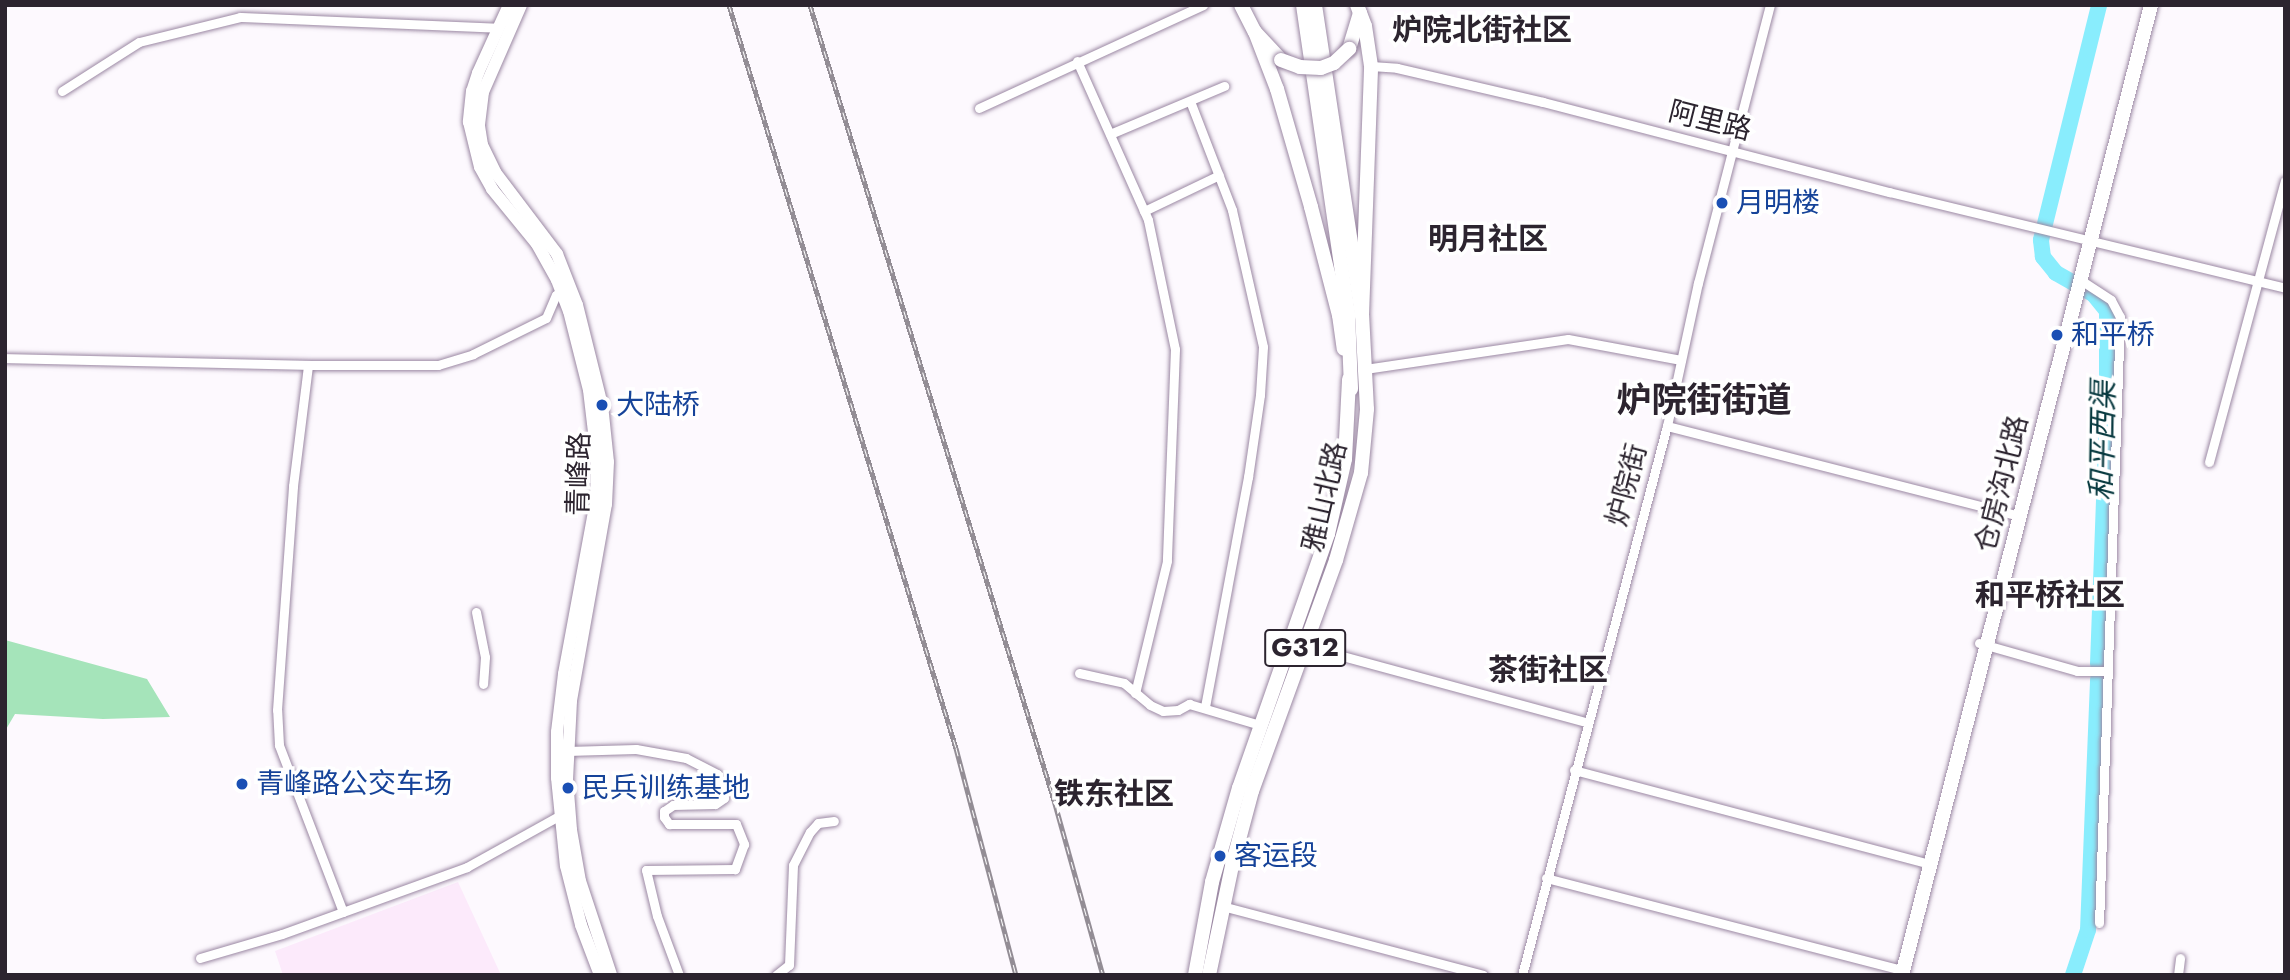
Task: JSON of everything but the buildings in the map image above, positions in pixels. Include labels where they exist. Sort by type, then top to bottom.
[{"type":"main road","name":"青峰路","points":[[509,5],[472,91],[469,122],[474,151],[492,189],[537,244],[567,291],[600,388],[608,462],[603,525],[575,675],[564,813],[580,881],[611,975]]},
{"type":"main road","name":"青峰路","points":[[521,5],[483,92],[480,118],[482,145],[495,172],[557,254],[589,390],[597,480],[593,528],[561,701],[557,748],[566,866],[581,925],[600,975]]},
{"type":"main road","name":"G312","points":[[1241,5],[1255,33]]},
{"type":"main road","name":"雅山北路","points":[[1195,975],[1213,882],[1239,788],[1328,534],[1345,459],[1351,389],[1348,313],[1303,5]]},
{"type":"main road","points":[[1315,5],[1362,315]]},
{"type":"main road","name":"仓房沟北路","points":[[1896,972],[2075,283],[2141,5]]},
{"type":"main road","name":"仓房沟北路","points":[[2085,238],[2151,5]]},
{"type":"main road","points":[[1255,33],[1281,60],[1300,67],[1321,68],[1334,63],[1349,49],[1360,8]]},
{"type":"main road","name":"雅山北路","points":[[1209,975],[1222,906],[1252,791],[1336,560],[1361,473],[1367,409],[1362,315],[1371,66],[1360,8]]},
{"type":"main road","name":"雅山北路","points":[[1255,33],[1277,89],[1311,208],[1339,315],[1351,389]]},
{"type":"street","points":[[979,108],[1203,5]]},
{"type":"street","name":"炉院街","points":[[1522,975],[1586,722],[1667,426],[1732,150],[1770,5]]},
{"type":"street","points":[[62,91],[139,42],[240,17],[499,28]]},
{"type":"street","points":[[1077,61],[1144,211],[1175,349],[1167,561],[1135,693]]},
{"type":"street","name":"阿里路","points":[[1371,66],[1397,68],[2285,288]]},
{"type":"street","points":[[1110,134],[1224,86]]},
{"type":"street","points":[[1190,101],[1232,210],[1263,347],[1260,395],[1248,477],[1205,707]]},
{"type":"street","points":[[1144,211],[1219,175]]},
{"type":"street","points":[[2209,462],[2260,282],[2285,181]]},
{"type":"street","points":[[2075,283],[2110,300],[2120,317],[2099,922]]},
{"type":"street","points":[[5,358],[391,366],[450,361],[473,354],[546,318],[552,301],[567,291]]},
{"type":"street","points":[[1365,369],[1568,339],[1681,360]]},
{"type":"street","points":[[308,365],[290,527],[277,710],[279,745],[344,912]]},
{"type":"street","points":[[1667,426],[2016,515]]},
{"type":"street","points":[[475,612],[485,657],[483,684]]},
{"type":"street","points":[[1290,642],[1586,722]]},
{"type":"street","points":[[1983,644],[2077,671],[2107,671]]},
{"type":"street","points":[[1079,673],[1124,683],[1150,705],[1163,710],[1178,710],[1189,704],[1261,725]]},
{"type":"street","points":[[567,751],[636,749],[686,758],[717,774],[724,798],[715,804],[673,805],[664,811],[664,817],[669,824],[736,824],[744,844],[735,869],[646,870],[657,916],[678,975]]},
{"type":"street","points":[[1574,770],[1926,863]]},
{"type":"street","points":[[200,958],[243,947],[467,867],[564,813]]},
{"type":"street","points":[[776,975],[789,965],[793,865],[810,832],[818,823],[834,821]]},
{"type":"street","points":[[1546,878],[1896,972]]},
{"type":"street","points":[[1222,906],[1483,975]]},
{"type":"street","points":[[2178,975],[2180,958]]},
{"type":"shaded area","points":[[458,882],[501,975],[283,975],[275,951]]},
{"type":"green space","points":[[5,640],[147,679],[170,717],[103,719],[15,714],[5,731]]},
{"type":"waterway","name":"和平西渠","points":[[2098,664],[2107,416],[2107,311],[2093,294],[2056,273],[2043,257],[2041,240],[2099,5]]},
{"type":"waterway","name":"和平西渠","points":[[2073,975],[2088,930],[2098,679]]},
{"type":"railway","points":[[729,5],[956,748],[1016,975]]},
{"type":"railway","points":[[810,5],[1054,800],[1103,975]]},
{"type":"place","name":"月明楼","points":[[1722,203]]},
{"type":"place","name":"和平桥","points":[[2057,335]]},
{"type":"place","name":"大陆桥","points":[[602,405]]},
{"type":"place","name":"青峰路公交车场","points":[[242,784]]},
{"type":"place","name":"民兵训练基地","points":[[568,788]]},
{"type":"place","name":"客运段","points":[[1220,856]]},
{"type":"district","name":"炉院北街社区","points":[[1482,30]]},
{"type":"district","name":"明月社区","points":[[1488,239]]},
{"type":"district","name":"炉院街街道","points":[[1704,400]]},
{"type":"district","name":"和平桥社区","points":[[2050,595]]},
{"type":"district","name":"茶街社区","points":[[1548,670]]},
{"type":"district","name":"铁东社区","points":[[1114,794]]}]
